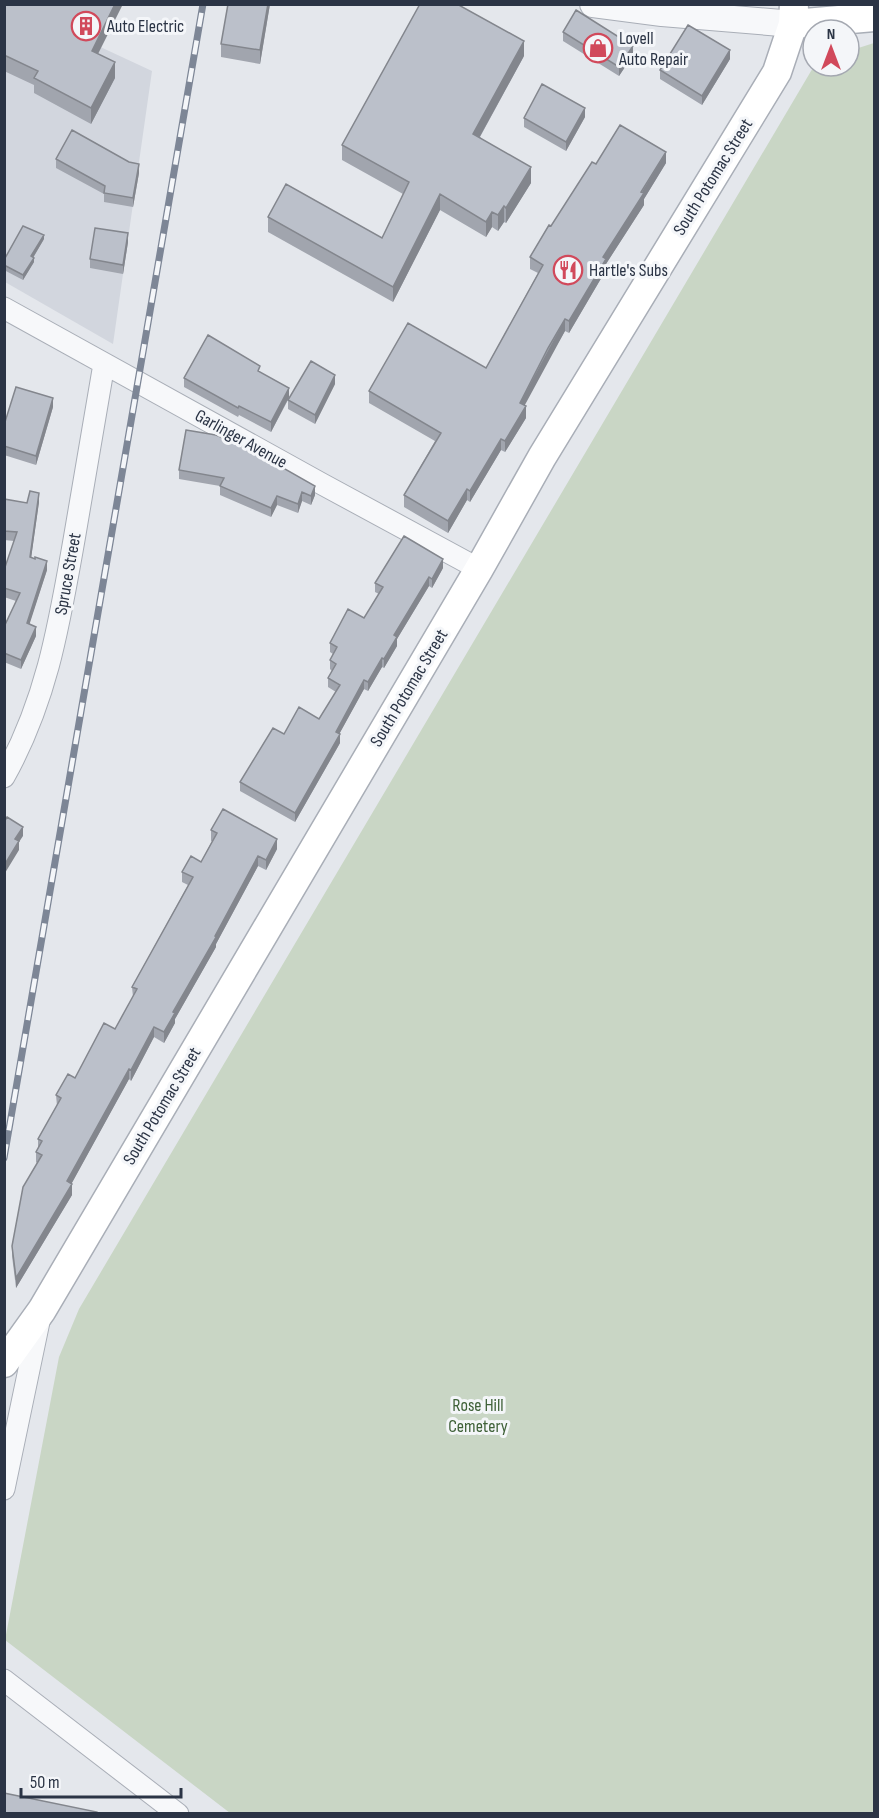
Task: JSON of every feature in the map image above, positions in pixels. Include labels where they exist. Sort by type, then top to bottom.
[{"type":"main road","points":[[794,14],[874,17]]},
{"type":"main road","name":"South Potomac Street","points":[[4,1363],[42,1310],[479,569],[542,457],[777,72],[794,14]]},
{"type":"street","points":[[593,4],[662,13],[794,14]]},
{"type":"street","name":"Garlinger Avenue","points":[[4,308],[479,569]]},
{"type":"street","name":"Spruce Street","points":[[4,777],[36,711],[50,661],[62,606],[104,364]]},
{"type":"street","points":[[4,1489],[42,1310]]},
{"type":"street","points":[[4,1680],[174,1812]]},
{"type":"shaded area","points":[[8,4],[152,71],[113,344],[5,282],[4,5]]},
{"type":"green space","name":"Rose Hill Cemetery","points":[[874,43],[874,1813],[230,1813],[5,1640],[59,1357],[79,1309],[807,78],[861,78],[861,47]]},
{"type":"building","points":[[4,4],[115,4],[92,51],[115,62],[91,108],[34,78],[38,71],[4,55]]},
{"type":"building","points":[[228,4],[268,4],[260,50],[221,44]]},
{"type":"building","points":[[420,4],[457,4],[524,41],[473,134],[531,167],[506,208],[504,206],[498,215],[492,212],[486,222],[440,194],[393,287],[268,217],[286,184],[382,238],[409,182],[342,145]]},
{"type":"building","name":"Lovell Auto Repair","points":[[576,10],[633,46],[619,67],[563,32]]},
{"type":"building","points":[[688,25],[730,50],[702,96],[660,70]]},
{"type":"building","points":[[542,84],[585,108],[566,142],[524,118]]},
{"type":"building","points":[[620,125],[666,152],[641,192],[644,193],[603,257],[606,259],[569,321],[565,319],[548,348],[520,403],[526,406],[505,441],[501,439],[470,491],[467,489],[448,521],[404,495],[441,433],[369,391],[408,323],[486,368],[543,265],[530,257],[549,225],[551,226],[592,162],[596,164]]},
{"type":"building","points":[[72,130],[129,162],[139,164],[133,198],[104,193],[105,186],[56,159]]},
{"type":"building","points":[[23,226],[44,235],[31,256],[34,258],[23,275],[4,265],[4,260]]},
{"type":"building","points":[[95,228],[128,233],[123,265],[90,259]]},
{"type":"building","points":[[208,335],[260,366],[258,371],[289,388],[271,422],[239,406],[238,408],[184,378]]},
{"type":"building","points":[[311,361],[335,375],[315,415],[288,400]]},
{"type":"building","points":[[16,387],[53,398],[36,456],[4,446],[4,425]]},
{"type":"building","points":[[186,430],[216,435],[250,449],[315,486],[311,496],[302,492],[298,504],[277,496],[271,508],[220,486],[224,478],[179,470]]},
{"type":"building","points":[[30,491],[39,493],[30,557],[47,561],[27,623],[36,627],[21,660],[4,653],[4,627],[20,593],[4,588],[4,570],[17,532],[4,531],[4,499],[27,503]]},
{"type":"building","points":[[404,536],[443,559],[432,579],[429,577],[394,635],[397,637],[384,659],[382,658],[368,682],[364,680],[336,732],[340,734],[295,813],[240,782],[273,728],[284,734],[299,707],[319,719],[340,685],[328,678],[336,664],[330,660],[337,647],[330,643],[348,609],[364,618],[383,587],[375,583]]},
{"type":"building","points":[[223,809],[277,839],[266,860],[258,856],[164,1032],[154,1027],[131,1070],[129,1069],[67,1181],[72,1184],[16,1278],[12,1246],[23,1187],[42,1155],[36,1152],[42,1141],[38,1139],[61,1098],[56,1095],[68,1074],[75,1078],[104,1023],[115,1029],[137,989],[132,987],[193,877],[182,872],[191,856],[201,862],[217,833],[211,830]]},
{"type":"building","points":[[7,817],[23,827],[15,839],[19,841],[5,864],[4,822]]},
{"type":"building","points":[[4,1793],[97,1812],[97,1814],[4,1814]]},
{"type":"railway","points":[[4,1158],[203,4]]},
{"type":"place","name":"Auto Electric","points":[[86,26]]},
{"type":"place","name":"Lovell Auto Repair","points":[[598,48]]},
{"type":"place","name":"Hartle's Subs","points":[[568,270]]}]
